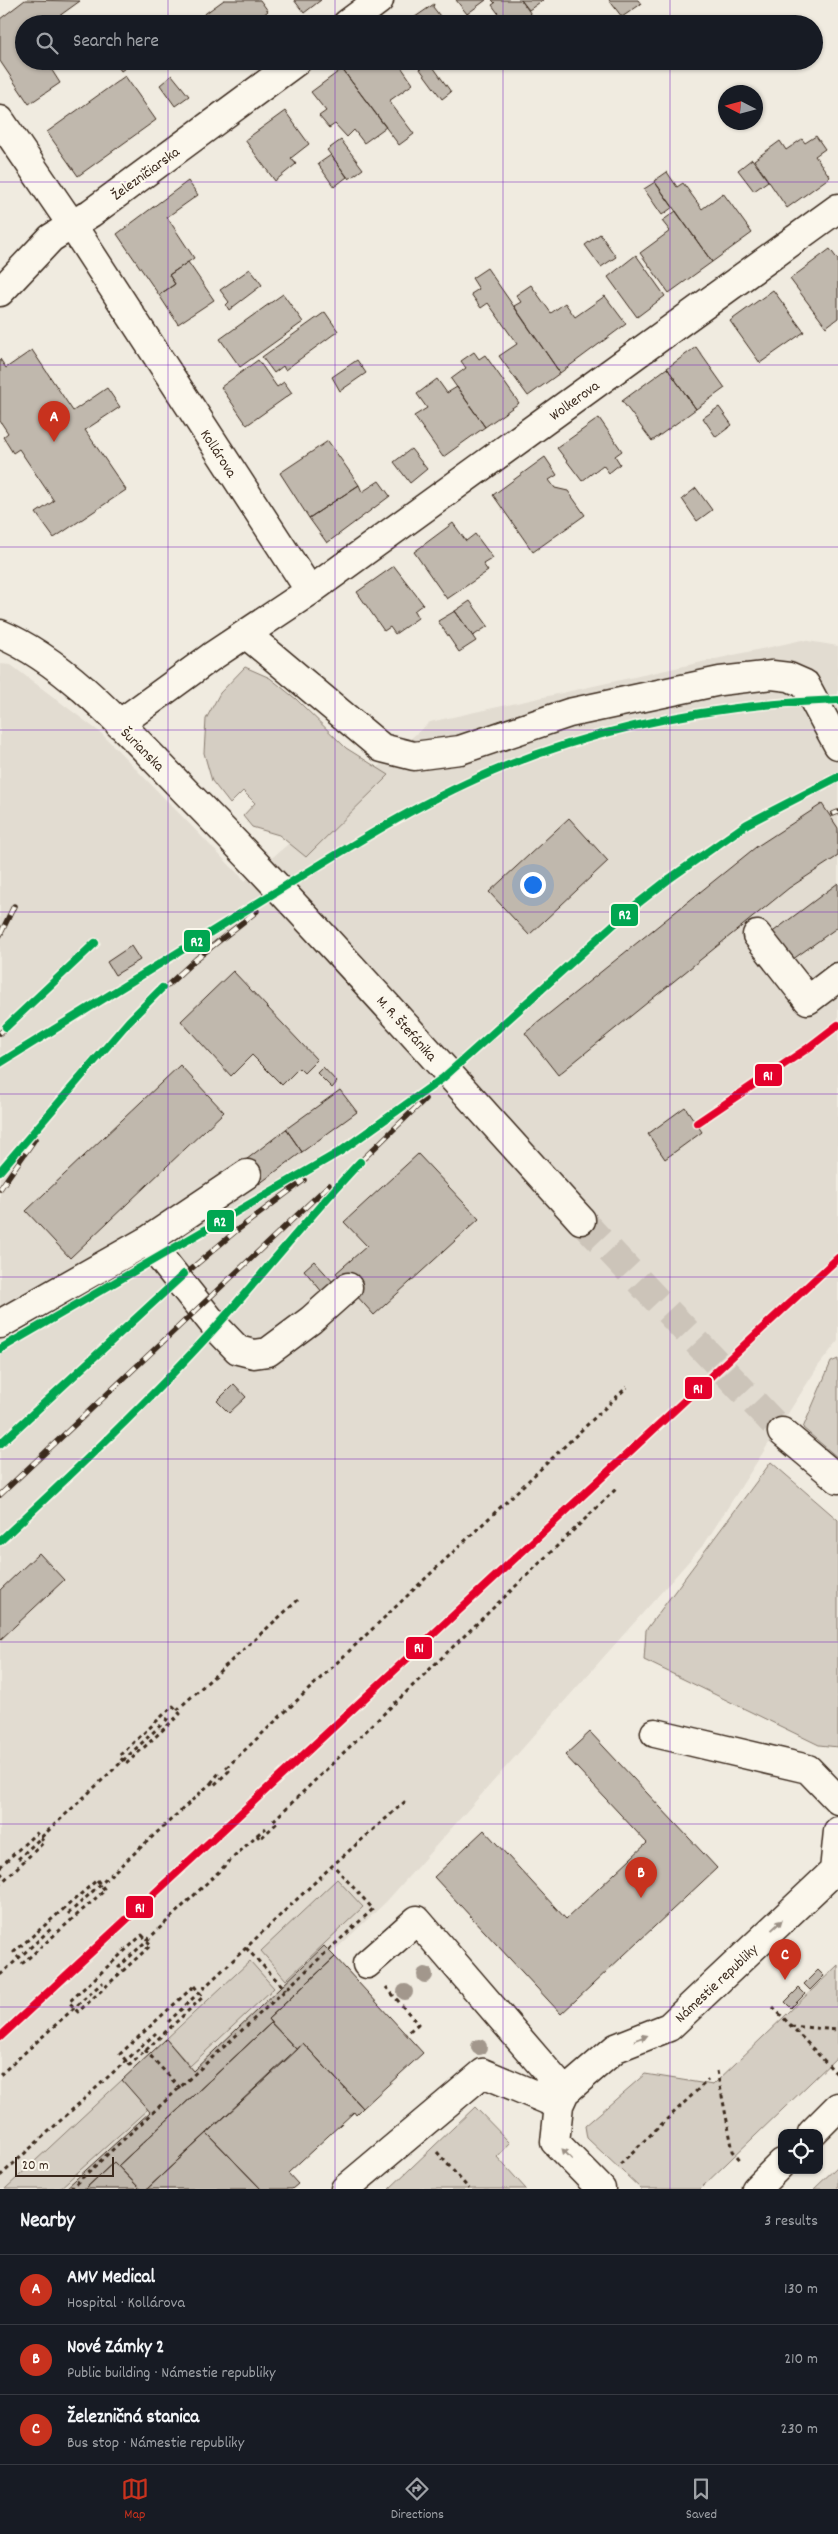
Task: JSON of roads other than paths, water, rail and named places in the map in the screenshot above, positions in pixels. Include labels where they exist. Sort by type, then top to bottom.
[{"type":"street","points":[[359,15],[379,0]]},
{"type":"street","name":"Železničiarska","points":[[0,292],[51,238],[91,213],[285,70]]},
{"type":"street","name":"Kollárova","points":[[0,120],[72,225],[310,591]]},
{"type":"street","name":"Wolkerova","points":[[310,591],[838,208]]},
{"type":"street","points":[[119,724],[211,657],[247,635],[310,591]]},
{"type":"street","name":"Šurianska","points":[[0,634],[18,642],[55,664],[119,724],[273,881]]},
{"type":"street","points":[[247,635],[382,748],[414,756],[460,750],[569,713],[720,681],[772,675],[790,676],[805,684],[838,745]]},
{"type":"street","name":"M. R. Štefánika","points":[[273,881],[581,1220]]},
{"type":"street","points":[[757,935],[808,1000],[838,977]]},
{"type":"street","points":[[0,1324],[150,1239],[248,1174]]},
{"type":"street","points":[[150,1239],[160,1257],[216,1327],[238,1350],[254,1354],[268,1352],[311,1320],[348,1287]]},
{"type":"street","points":[[782,1432],[838,1479]]},
{"type":"street","points":[[655,1733],[808,1769],[838,1800]]},
{"type":"street","name":"Námestie republiky","points":[[562,2099],[616,2048],[669,2028],[834,1871],[838,1831]]},
{"type":"street","points":[[367,1964],[417,1920],[562,2099],[555,2142],[607,2180]]},
{"type":"street","points":[[345,2189],[483,2074],[562,2099]]},
{"type":"street","points":[[816,2129],[838,2107]]},
{"type":"street","points":[[759,2186],[778,2167]]},
{"type":"tunnel","points":[[581,1220],[782,1432]]},
{"type":"railway","points":[[0,1063],[351,846],[411,811],[506,766],[586,739],[669,719],[753,706],[838,700]]},
{"type":"railway","points":[[0,1349],[341,1151],[443,1078],[632,908],[669,879],[747,824],[838,777]]},
{"type":"railway","points":[[833,814],[838,812]]},
{"type":"railway","points":[[0,935],[14,906]]},
{"type":"railway","points":[[0,1171],[129,1021],[196,959],[257,911]]},
{"type":"railway","points":[[0,1033],[95,943]]},
{"type":"railway","points":[[697,1123],[808,1048],[838,1025]]},
{"type":"railway","points":[[0,1541],[155,1392],[216,1327],[319,1206],[360,1162],[425,1099]]},
{"type":"railway","points":[[0,1189],[35,1139]]},
{"type":"railway","points":[[0,1444],[148,1305],[236,1231],[304,1180]]},
{"type":"railway","points":[[0,1495],[329,1185]]},
{"type":"place","name":"AMV Medical","points":[[54,442]]},
{"type":"place","name":"Nové Zámky 2","points":[[641,1898]]},
{"type":"place","name":"Železničná stanica","points":[[785,1980]]}]
